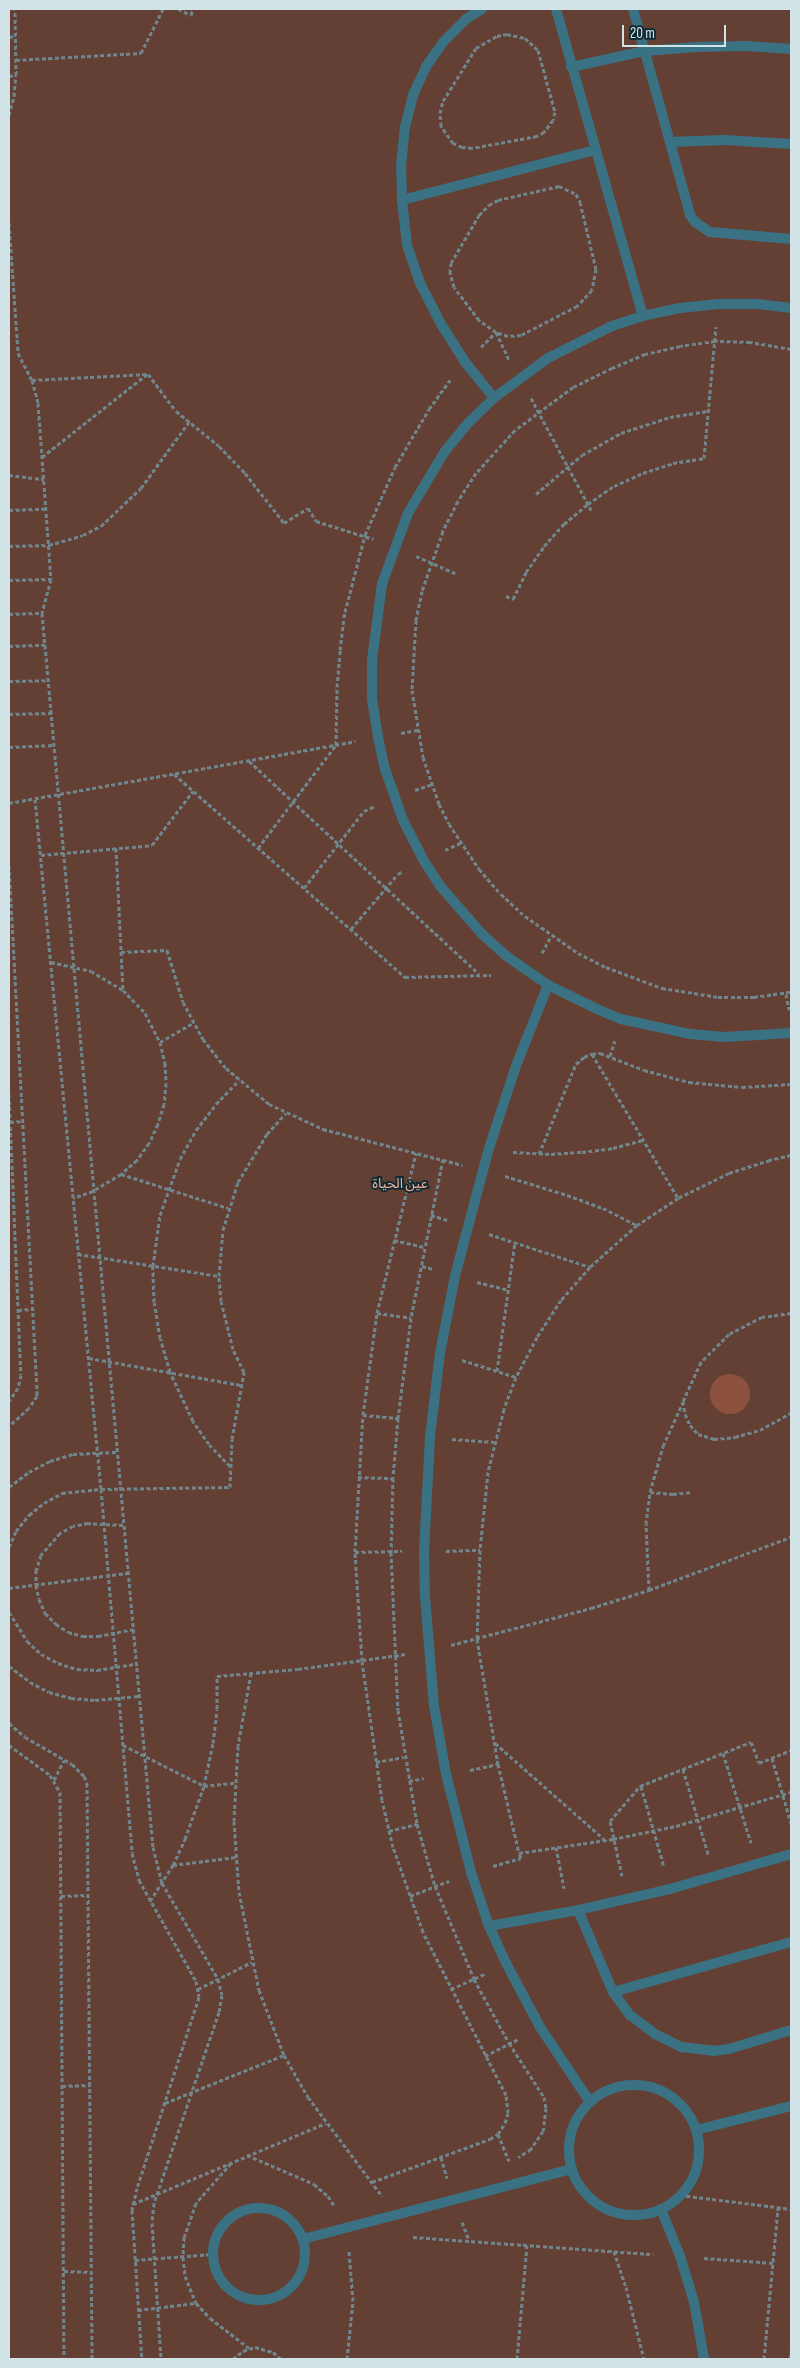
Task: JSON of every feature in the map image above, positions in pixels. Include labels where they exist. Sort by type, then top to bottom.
[{"type":"lane","points":[[482,9],[466,19],[444,41],[426,67],[413,95],[405,126],[401,166],[402,200],[407,245],[420,283],[440,324],[465,362],[494,398]]},
{"type":"lane","points":[[556,9],[594,150],[643,316]]},
{"type":"lane","points":[[634,9],[690,215],[701,228],[710,232],[791,239]]},
{"type":"lane","points":[[571,67],[645,51],[747,46],[791,49]]},
{"type":"lane","points":[[670,142],[725,140],[791,144]]},
{"type":"lane","points":[[402,200],[594,150]]},
{"type":"lane","points":[[791,308],[756,304],[718,304],[680,308],[643,316],[578,341],[519,377],[494,398],[468,423],[445,451],[408,513],[382,584],[372,660],[372,699],[378,737],[395,798],[424,861],[441,887],[482,934],[531,974],[548,985],[597,1010],[655,1028],[724,1037],[791,1033]]},
{"type":"lane","points":[[548,985],[516,1066],[482,1170],[467,1227],[440,1353],[430,1437],[424,1551],[425,1597],[434,1706],[446,1774],[468,1863],[489,1926],[506,1963],[540,2027],[590,2102]]},
{"type":"lane","points":[[489,1926],[670,1889],[791,1854]]},
{"type":"lane","points":[[574,1910],[613,1992],[630,2015],[642,2026],[670,2041],[695,2050],[730,2049],[791,2030]]},
{"type":"lane","points":[[613,1992],[791,1942]]},
{"type":"lane","points":[[635,2085],[651,2087],[666,2093],[679,2103],[689,2115],[696,2130],[698,2161],[693,2176],[680,2195],[661,2209],[646,2214],[631,2215],[600,2206],[579,2184],[572,2169],[569,2155],[570,2140],[581,2113],[590,2102],[604,2092],[619,2087],[635,2085]]},
{"type":"lane","points":[[696,2130],[791,2106]]},
{"type":"lane","points":[[303,2239],[398,2216],[572,2169]]},
{"type":"lane","points":[[266,2208],[286,2216],[296,2226],[303,2239],[305,2253],[303,2267],[297,2281],[286,2291],[274,2298],[259,2300],[245,2298],[232,2292],[222,2281],[215,2269],[213,2254],[215,2240],[221,2227],[232,2217],[244,2210],[266,2208]]},
{"type":"lane","points":[[661,2209],[680,2256],[694,2302],[704,2359]]},
{"type":"path","points":[[9,115],[14,96],[16,75],[15,9]]},
{"type":"path","points":[[16,60],[141,53],[163,9]]},
{"type":"path","points":[[178,9],[191,15],[194,9]]},
{"type":"path","points":[[507,34],[525,38],[538,50],[555,112],[550,127],[537,136],[472,148],[453,143],[445,135],[441,126],[440,113],[443,101],[476,48],[496,36],[507,34]]},
{"type":"path","points":[[9,37],[16,36]]},
{"type":"path","points":[[9,76],[16,75]]},
{"type":"path","points":[[496,332],[508,336],[521,335],[577,306],[592,290],[596,269],[580,202],[576,194],[568,188],[550,187],[498,200],[489,205],[479,214],[456,254],[450,273],[454,287],[479,320],[496,332],[591,510]]},
{"type":"path","points":[[9,223],[10,262],[18,353],[32,380],[38,403],[51,579],[42,613],[152,1847],[162,1883],[221,1986],[221,2004],[157,2193],[152,2223],[161,2359]]},
{"type":"path","points":[[506,596],[513,600],[526,572],[544,546],[564,524],[588,504],[614,486],[643,473],[673,463],[704,458],[718,304]]},
{"type":"path","points":[[791,349],[750,342],[715,340],[654,352],[612,368],[573,387],[538,411],[515,430],[476,473],[458,501],[430,562],[422,591],[413,650],[412,690],[418,730],[432,784],[439,804],[460,843],[501,894],[551,936],[606,967],[662,988],[718,997],[754,997],[791,992]]},
{"type":"path","points":[[32,380],[148,374]]},
{"type":"path","points":[[148,374],[168,402],[232,459],[284,523],[308,508],[316,520],[346,528],[457,574]]},
{"type":"path","points":[[42,458],[148,374]]},
{"type":"path","points":[[536,494],[567,466],[621,433],[670,417],[708,411]]},
{"type":"path","points":[[9,546],[49,545],[83,535],[101,526],[117,513],[141,488],[189,422]]},
{"type":"path","points":[[9,475],[44,479]]},
{"type":"path","points":[[9,510],[46,509]]},
{"type":"path","points":[[9,580],[51,579]]},
{"type":"path","points":[[9,614],[42,613]]},
{"type":"path","points":[[9,646],[45,645]]},
{"type":"path","points":[[9,681],[48,680]]},
{"type":"path","points":[[9,714],[52,713]]},
{"type":"path","points":[[9,803],[418,730]]},
{"type":"path","points":[[9,747],[54,746]]},
{"type":"path","points":[[249,761],[480,975]]},
{"type":"path","points":[[174,774],[405,977],[531,974],[551,936]]},
{"type":"path","points":[[304,888],[364,811],[432,784]]},
{"type":"path","points":[[41,855],[152,845],[193,791]]},
{"type":"path","points":[[35,799],[136,1871],[143,1889],[196,1981],[198,1989],[198,2004],[133,2204],[132,2217],[142,2359]]},
{"type":"path","points":[[351,928],[398,874],[460,843]]},
{"type":"path","points":[[116,848],[123,990]]},
{"type":"path","points":[[9,865],[24,1121],[36,1396],[29,1408],[9,1426]]},
{"type":"path","points":[[9,931],[13,927]]},
{"type":"path","points":[[121,952],[167,950],[173,976],[193,1023],[214,1054],[239,1080],[270,1104],[286,1113],[323,1129],[482,1170],[567,1195],[602,1208],[637,1225]]},
{"type":"path","points":[[51,962],[74,966],[108,979],[123,990],[145,1013],[160,1042],[166,1084],[158,1124],[136,1160],[122,1174],[93,1191],[73,1198]]},
{"type":"path","points":[[786,994],[791,1018]]},
{"type":"path","points":[[160,1042],[193,1023]]},
{"type":"path","points":[[539,1154],[576,1064],[584,1056],[600,1053],[644,1070],[689,1082],[742,1087],[791,1084]]},
{"type":"path","points":[[592,1054],[678,1198]]},
{"type":"path","points":[[230,1467],[209,1444],[194,1421],[170,1372],[160,1338],[153,1266],[158,1224],[168,1189],[180,1159],[196,1130],[216,1104],[239,1080]]},
{"type":"path","points":[[9,1094],[21,1374],[18,1388],[9,1401]]},
{"type":"path","points":[[9,1547],[16,1531],[29,1515],[44,1503],[62,1493],[101,1489],[230,1487],[230,1467],[244,1372],[226,1325],[219,1276],[223,1230],[228,1208],[238,1182],[251,1157],[267,1134],[286,1113]]},
{"type":"path","points":[[10,1122],[24,1121]]},
{"type":"path","points":[[489,1148],[539,1154],[582,1152],[613,1148],[643,1140]]},
{"type":"path","points":[[372,2182],[490,2139],[498,2134],[505,2124],[508,2104],[423,1932],[393,1847],[376,1762],[357,1611],[355,1552],[363,1415],[377,1313],[416,1153]]},
{"type":"path","points":[[791,1156],[770,1160],[730,1173],[678,1198],[637,1225],[590,1267],[536,1338],[516,1377],[502,1417],[488,1472],[480,1550],[477,1639],[495,1742],[519,1853],[613,1839],[698,1820],[740,1809],[791,1792]]},
{"type":"path","points":[[122,1174],[228,1208]]},
{"type":"path","points":[[431,1215],[590,1267]]},
{"type":"path","points":[[394,1240],[425,1247]]},
{"type":"path","points":[[497,1371],[515,1242]]},
{"type":"path","points":[[78,1254],[219,1276]]},
{"type":"path","points":[[18,1310],[32,1310]]},
{"type":"path","points":[[377,1313],[411,1318]]},
{"type":"path","points":[[649,1590],[646,1524],[650,1492],[663,1446],[701,1362],[729,1334],[762,1317],[791,1313]]},
{"type":"path","points":[[88,1358],[241,1385]]},
{"type":"path","points":[[683,1401],[684,1414],[690,1425],[698,1434],[714,1439],[735,1437],[760,1430],[791,1413]]},
{"type":"path","points":[[363,1415],[398,1418]]},
{"type":"path","points":[[9,1487],[29,1472],[50,1461],[73,1454],[116,1452]]},
{"type":"path","points":[[358,1477],[393,1478]]},
{"type":"path","points":[[650,1492],[673,1494],[691,1492]]},
{"type":"path","points":[[123,1525],[88,1523],[73,1526],[60,1533],[41,1555],[36,1570],[36,1585],[38,1599],[46,1613],[56,1624],[68,1632],[83,1636],[114,1634],[133,1629]]},
{"type":"path","points":[[9,1588],[127,1573]]},
{"type":"path","points":[[9,1612],[27,1641],[42,1654],[58,1663],[77,1669],[97,1670],[135,1664]]},
{"type":"path","points":[[9,1666],[30,1682],[64,1696],[95,1700],[139,1696]]},
{"type":"path","points":[[251,1673],[242,1719],[235,1783],[236,1857],[244,1927],[259,1990],[284,2055],[326,2123],[414,2236]]},
{"type":"path","points":[[9,1723],[25,1737],[80,1770],[87,1783],[92,2359]]},
{"type":"path","points":[[495,1742],[604,1840]]},
{"type":"path","points":[[627,1898],[610,1821],[640,1786],[751,1742],[759,1763],[791,1750]]},
{"type":"path","points":[[9,1745],[54,1780],[60,1792],[64,2359]]},
{"type":"path","points":[[123,1745],[204,1786],[235,1783]]},
{"type":"path","points":[[723,1753],[758,1865]]},
{"type":"path","points":[[376,1762],[404,1758]]},
{"type":"path","points":[[772,1758],[791,1823]]},
{"type":"path","points":[[54,1780],[64,1760]]},
{"type":"path","points":[[683,1769],[714,1877]]},
{"type":"path","points":[[640,1786],[670,1889]]},
{"type":"path","points":[[389,1831],[417,1824]]},
{"type":"path","points":[[556,1848],[574,1910]]},
{"type":"path","points":[[173,1865],[236,1857]]},
{"type":"path","points":[[61,1896],[89,1896]]},
{"type":"path","points":[[198,1989],[252,1962]]},
{"type":"path","points":[[451,1989],[506,1963]]},
{"type":"path","points":[[485,2056],[540,2027]]},
{"type":"path","points":[[165,2103],[284,2055]]},
{"type":"path","points":[[62,2086],[90,2085]]},
{"type":"path","points":[[133,2204],[326,2123]]},
{"type":"path","points":[[498,2134],[518,2184]]},
{"type":"path","points":[[231,2163],[196,2203],[188,2219],[184,2237],[183,2257],[185,2276],[196,2303],[210,2318],[249,2348]]},
{"type":"path","points":[[680,2195],[791,2209]]},
{"type":"path","points":[[764,2359],[778,2207]]},
{"type":"path","points":[[404,2239],[414,2236],[773,2263]]},
{"type":"path","points":[[517,2359],[527,2245]]},
{"type":"path","points":[[349,2253],[358,2251]]},
{"type":"path","points":[[614,2251],[636,2324],[644,2359]]},
{"type":"path","points":[[135,2260],[213,2254]]},
{"type":"path","points":[[64,2271],[92,2272]]},
{"type":"path","points":[[138,2310],[196,2303]]},
{"type":"path","points":[[233,2359],[249,2348],[263,2348],[281,2359]]},
{"type":"path","points":[[791,2351],[791,2358]]},
{"type":"green space","name":"عين الحياة","points":[[9,9],[791,9],[791,2359],[9,2359]]},
{"type":"shaded area","points":[[734,1374],[741,1377],[747,1383],[750,1394],[749,1402],[741,1411],[734,1414],[726,1414],[719,1411],[711,1402],[710,1390],[713,1383],[722,1375]]}]
